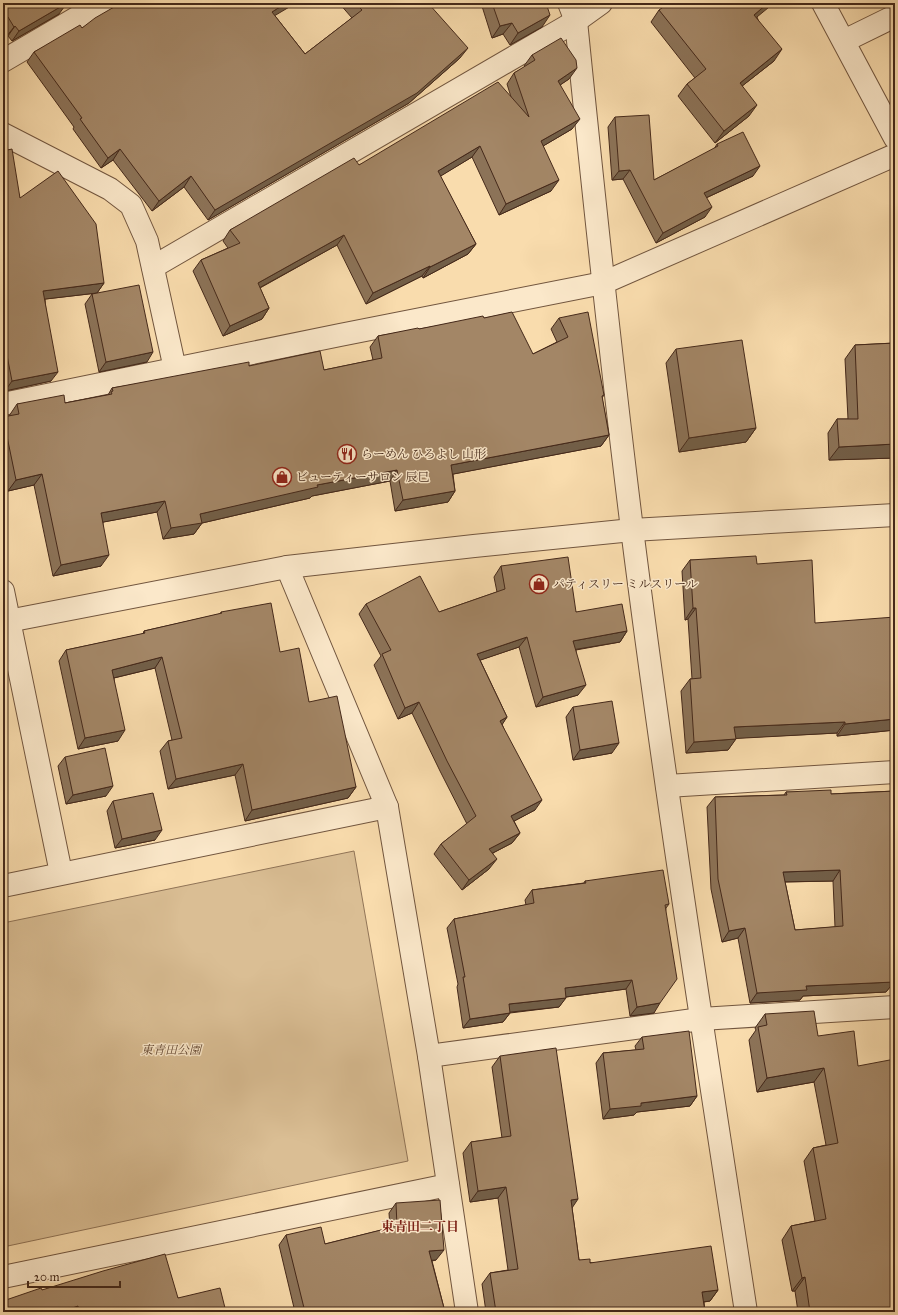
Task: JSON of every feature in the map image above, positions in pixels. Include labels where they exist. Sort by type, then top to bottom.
[{"type":"street","points":[[3,62],[102,3]]},
{"type":"street","points":[[153,268],[572,12],[601,3]]},
{"type":"street","points":[[823,3],[895,138]]},
{"type":"street","points":[[572,12],[632,530],[667,786],[746,1312]]},
{"type":"street","points":[[844,41],[895,16]]},
{"type":"street","points":[[3,134],[110,189],[131,205],[147,241],[175,369]]},
{"type":"street","points":[[3,404],[603,284],[895,155]]},
{"type":"street","points":[[6,621],[287,567],[632,530],[895,515]]},
{"type":"street","points":[[287,567],[387,807],[429,1056],[467,1312]]},
{"type":"street","points":[[3,591],[6,621],[61,873]]},
{"type":"street","points":[[667,786],[895,772]]},
{"type":"street","points":[[3,886],[387,807]]},
{"type":"street","points":[[429,1056],[701,1019],[895,1007]]},
{"type":"street","points":[[3,1277],[448,1185]]},
{"type":"green space","name":"東青田公園","points":[[354,851],[408,1161],[3,1247],[3,923]]},
{"type":"building","points":[[3,3],[67,3],[19,31],[15,26],[14,27],[8,17],[3,21]]},
{"type":"building","points":[[121,3],[286,3],[272,12],[305,54],[362,10],[355,3],[428,3],[468,48],[417,93],[215,210],[191,176],[159,201],[120,149],[108,158],[80,119],[82,118],[34,52],[80,25],[82,28],[95,18]]},
{"type":"building","points":[[492,3],[546,3],[550,15],[518,33],[512,23],[500,26]]},
{"type":"building","points":[[669,3],[768,3],[754,15],[782,49],[740,83],[757,105],[724,131],[687,84],[706,69],[659,10]]},
{"type":"building","points":[[561,38],[576,60],[577,68],[558,81],[580,119],[541,141],[559,180],[506,204],[480,146],[438,171],[476,244],[373,293],[344,235],[258,283],[269,308],[230,326],[201,260],[240,243],[230,230],[354,158],[359,165],[498,82],[529,117],[514,73],[535,60],[532,55]]},
{"type":"building","points":[[649,115],[654,180],[718,146],[717,144],[743,132],[760,166],[704,193],[712,207],[663,233],[630,170],[619,171],[615,117]]},
{"type":"building","points":[[12,149],[20,198],[58,171],[96,224],[104,283],[43,291],[58,372],[12,381],[3,335],[3,151]]},
{"type":"building","points":[[139,285],[153,352],[106,362],[92,294]]},
{"type":"building","points":[[512,312],[533,354],[568,337],[559,318],[588,312],[604,395],[602,396],[609,435],[451,465],[455,491],[403,500],[397,470],[317,485],[318,487],[200,514],[202,523],[171,528],[165,501],[101,513],[109,555],[61,565],[42,474],[16,480],[3,417],[19,414],[17,404],[64,395],[65,403],[112,394],[112,388],[249,362],[249,366],[320,351],[324,370],[382,358],[378,336]]},
{"type":"building","points":[[742,340],[756,428],[689,438],[676,349]]},
{"type":"building","points":[[895,343],[895,444],[839,447],[837,419],[858,419],[855,345]]},
{"type":"building","points":[[756,556],[757,564],[812,560],[815,623],[895,617],[895,719],[845,724],[845,722],[734,727],[736,739],[694,742],[690,679],[701,678],[696,608],[693,608],[690,560]]},
{"type":"building","points":[[568,557],[576,612],[622,604],[627,631],[573,641],[586,685],[543,697],[527,637],[477,654],[507,717],[500,721],[542,800],[511,816],[520,833],[489,849],[497,859],[469,880],[441,844],[476,816],[447,761],[419,702],[405,708],[382,654],[391,650],[366,604],[420,576],[439,612],[505,589],[501,566]]},
{"type":"building","points":[[271,603],[280,652],[299,648],[309,702],[337,696],[356,787],[252,810],[243,764],[176,779],[168,741],[182,738],[162,657],[112,670],[125,730],[85,738],[66,650],[145,633],[144,631],[222,613],[221,612]]},
{"type":"building","points":[[612,701],[619,743],[580,750],[573,707]]},
{"type":"building","points":[[105,748],[113,786],[73,795],[65,757]]},
{"type":"building","points":[[831,790],[831,794],[895,791],[894,982],[806,986],[807,990],[757,993],[745,928],[729,931],[718,879],[715,797],[787,795],[786,792]],"holes":[[[840,870],[843,926],[795,930],[783,872]]]},
{"type":"building","points":[[153,793],[162,830],[122,839],[113,801]]},
{"type":"building","points":[[663,870],[669,904],[665,905],[677,979],[660,1003],[637,1007],[632,980],[565,988],[566,998],[509,1004],[510,1013],[470,1019],[463,977],[465,977],[454,919],[534,903],[532,890],[586,883],[585,881]]},
{"type":"building","points":[[814,1011],[818,1036],[854,1031],[858,1066],[895,1059],[895,1312],[810,1312],[805,1277],[802,1278],[791,1226],[826,1219],[813,1148],[838,1143],[824,1068],[767,1078],[758,1027],[767,1025],[765,1014]]},
{"type":"building","points":[[689,1031],[697,1096],[641,1103],[641,1106],[610,1109],[603,1053],[644,1049],[642,1037]]},
{"type":"building","points":[[556,1048],[578,1199],[571,1200],[579,1260],[590,1259],[590,1263],[711,1246],[718,1290],[702,1292],[705,1312],[496,1312],[490,1273],[518,1269],[506,1187],[478,1191],[471,1142],[511,1136],[500,1056]]},
{"type":"building","points":[[440,1200],[444,1250],[429,1251],[445,1312],[305,1312],[286,1235],[321,1227],[325,1244],[397,1226],[396,1203]]},
{"type":"building","points":[[165,1254],[178,1298],[220,1288],[226,1312],[79,1312],[78,1306],[61,1312],[3,1312],[3,1301],[41,1288],[42,1290]]},
{"type":"place","name":"らーめん ひろよし 山形","points":[[347,454]]},
{"type":"place","name":"ビューティーサロン 辰巳","points":[[282,477]]},
{"type":"place","name":"パティスリー ミルスリール","points":[[539,584]]},
{"type":"district","name":"東青田二丁目","points":[[420,1226]]}]
